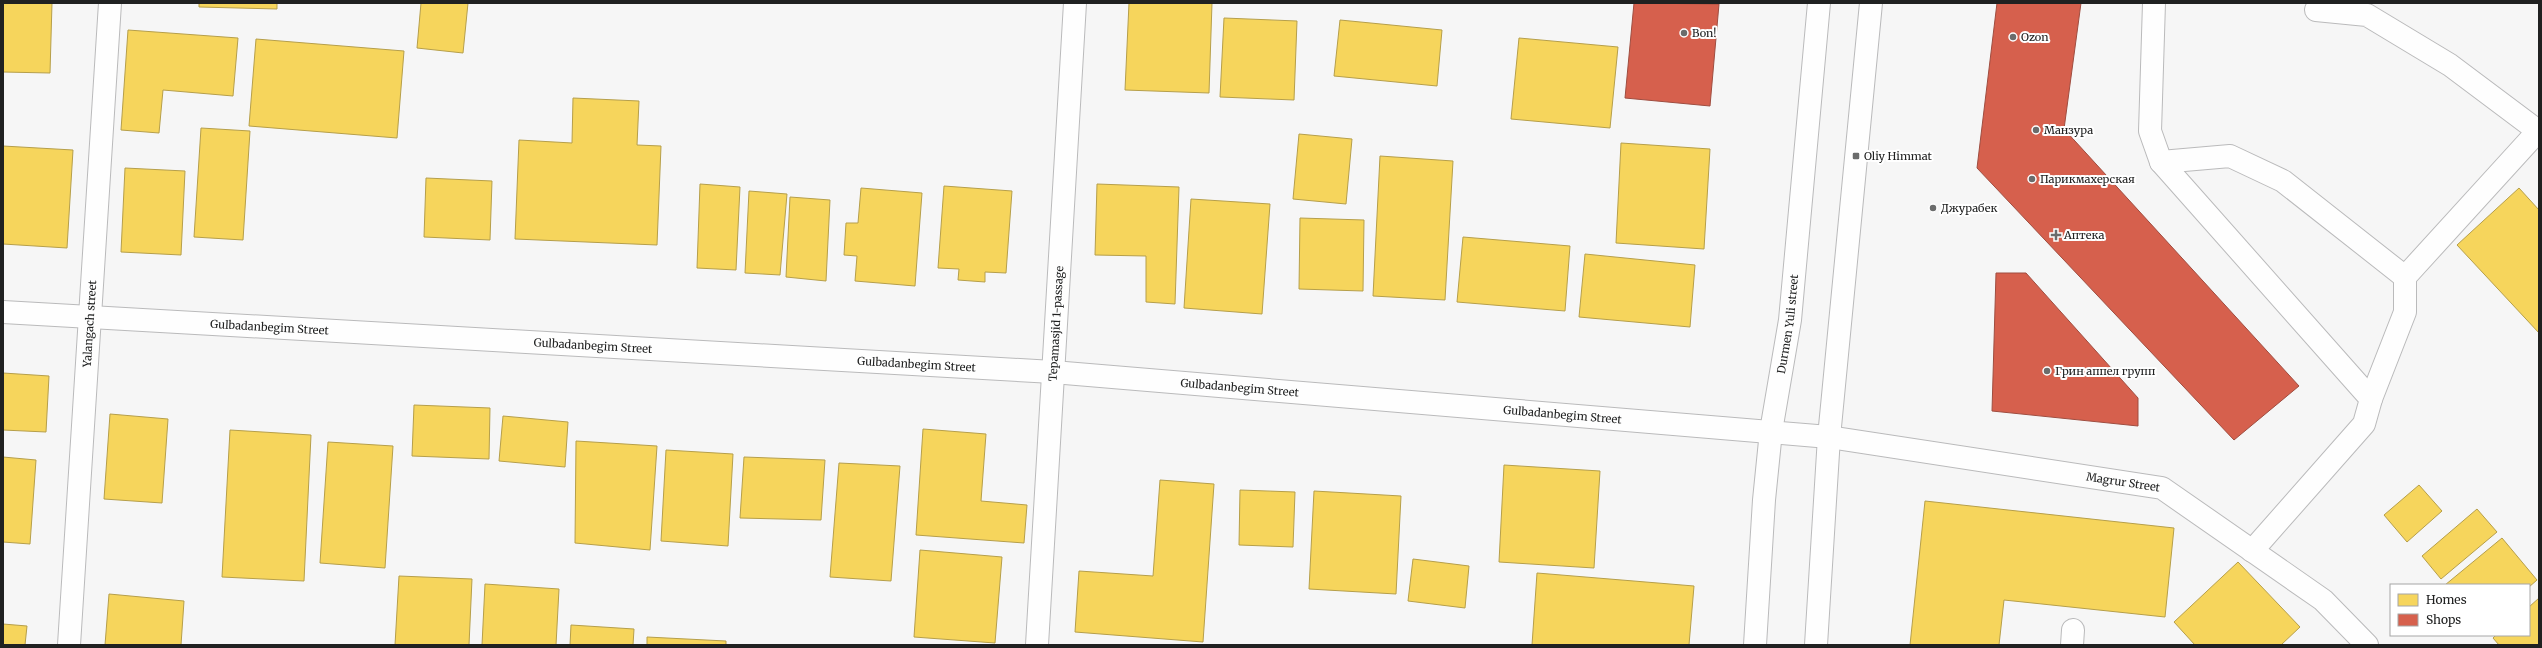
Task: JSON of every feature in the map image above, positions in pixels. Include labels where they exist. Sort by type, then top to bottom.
[{"type":"street","name":"Yalangach street","points":[[69,645],[92,317],[110,3]]},
{"type":"street","name":"Tepamasjid 1-passage","points":[[1037,645],[1075,3]]},
{"type":"street","name":"Durmen Yuli street","points":[[1755,645],[1764,500],[1772,432],[1790,320],[1819,3]]},
{"type":"street","points":[[1816,645],[1829,437],[1871,3]]},
{"type":"street","points":[[2154,3],[2150,131],[2162,162],[2371,399]]},
{"type":"street","points":[[2252,551],[2364,424],[2371,399],[2405,312],[2405,278],[2538,130],[2450,65],[2367,15],[2316,10]]},
{"type":"street","points":[[2162,162],[2230,156],[2283,181],[2405,278]]},
{"type":"street","name":"Gulbadanbegim Street","points":[[3,312],[1053,372],[1829,437]]},
{"type":"street","name":"Magrur Street","points":[[1829,437],[2162,488],[2323,600],[2367,645]]},
{"type":"building: Homes","points":[[3,3],[52,3],[50,73],[3,72]]},
{"type":"building: Homes","points":[[199,3],[277,3],[277,9],[199,7]]},
{"type":"building: Homes","points":[[421,3],[468,3],[463,53],[417,48]]},
{"type":"building: Homes","points":[[1129,3],[1212,3],[1209,93],[1125,90]]},
{"type":"building: Homes","points":[[1224,18],[1297,21],[1294,100],[1220,97]]},
{"type":"building: Homes","points":[[1340,20],[1442,30],[1437,86],[1334,76]]},
{"type":"building: Homes","points":[[128,30],[238,38],[233,96],[163,90],[159,133],[121,130]]},
{"type":"building: Homes","points":[[1519,38],[1618,47],[1610,128],[1511,119]]},
{"type":"building: Homes","points":[[256,39],[404,51],[397,138],[249,126]]},
{"type":"building: Homes","points":[[573,98],[639,101],[637,145],[661,146],[657,245],[515,239],[519,140],[572,143]]},
{"type":"building: Homes","points":[[201,128],[250,131],[243,240],[194,237]]},
{"type":"building: Homes","points":[[1299,134],[1352,139],[1346,204],[1293,199]]},
{"type":"building: Homes","points":[[1621,143],[1710,149],[1704,249],[1616,243]]},
{"type":"building: Homes","points":[[3,146],[73,150],[67,248],[3,244]]},
{"type":"building: Homes","points":[[1380,156],[1453,161],[1445,300],[1373,296]]},
{"type":"building: Homes","points":[[125,168],[185,171],[181,255],[121,252]]},
{"type":"building: Homes","points":[[426,178],[492,181],[490,240],[424,237]]},
{"type":"building: Homes","points":[[700,184],[740,187],[736,270],[697,268]]},
{"type":"building: Homes","points":[[1097,184],[1179,187],[1175,304],[1146,302],[1146,256],[1095,255]]},
{"type":"building: Homes","points":[[944,186],[1012,191],[1006,273],[985,272],[985,282],[958,280],[959,269],[938,268]]},
{"type":"building: Homes","points":[[861,188],[922,193],[915,286],[855,281],[857,256],[844,255],[846,223],[858,223]]},
{"type":"building: Homes","points":[[2519,188],[2539,210],[2539,333],[2457,245]]},
{"type":"building: Homes","points":[[749,191],[787,194],[780,275],[745,273]]},
{"type":"building: Homes","points":[[790,197],[830,200],[826,281],[786,277]]},
{"type":"building: Homes","points":[[1191,199],[1270,204],[1262,314],[1184,308]]},
{"type":"building: Homes","points":[[1300,218],[1364,220],[1363,291],[1299,289]]},
{"type":"building: Homes","points":[[1463,237],[1570,246],[1565,311],[1457,302]]},
{"type":"building: Homes","points":[[1585,254],[1695,265],[1690,327],[1579,317]]},
{"type":"building: Homes","points":[[3,373],[49,376],[46,432],[3,430]]},
{"type":"building: Homes","points":[[414,405],[490,408],[489,459],[412,456]]},
{"type":"building: Homes","points":[[110,414],[168,419],[162,503],[104,499]]},
{"type":"building: Homes","points":[[503,416],[568,422],[565,467],[499,461]]},
{"type":"building: Homes","points":[[923,429],[986,434],[981,501],[1027,505],[1024,543],[916,535]]},
{"type":"building: Homes","points":[[230,430],[311,435],[304,581],[222,577]]},
{"type":"building: Homes","points":[[576,441],[657,446],[650,550],[575,543]]},
{"type":"building: Homes","points":[[328,442],[393,446],[385,568],[320,563]]},
{"type":"building: Homes","points":[[666,450],[733,454],[728,546],[661,541]]},
{"type":"building: Homes","points":[[3,457],[36,460],[30,544],[3,542]]},
{"type":"building: Homes","points":[[744,457],[825,460],[821,520],[740,518]]},
{"type":"building: Homes","points":[[839,463],[900,466],[891,581],[830,577]]},
{"type":"building: Homes","points":[[1504,465],[1600,471],[1594,568],[1499,562]]},
{"type":"building: Homes","points":[[1160,480],[1214,484],[1203,642],[1075,632],[1079,571],[1153,576]]},
{"type":"building: Homes","points":[[2419,485],[2442,511],[2407,542],[2384,515]]},
{"type":"building: Homes","points":[[1240,490],[1295,492],[1293,547],[1239,545]]},
{"type":"building: Homes","points":[[1314,491],[1401,496],[1396,594],[1309,589]]},
{"type":"building: Homes","points":[[1925,501],[2174,528],[2165,617],[2004,600],[1999,645],[1910,645]]},
{"type":"building: Homes","points":[[2477,509],[2497,532],[2441,579],[2422,556]]},
{"type":"building: Homes","points":[[2502,538],[2537,580],[2530,586],[2530,584],[2446,584]]},
{"type":"building: Homes","points":[[920,550],[1002,557],[995,643],[914,637]]},
{"type":"building: Homes","points":[[1413,559],[1469,566],[1465,608],[1408,601]]},
{"type":"building: Homes","points":[[2238,562],[2300,627],[2281,645],[2195,645],[2174,622]]},
{"type":"building: Homes","points":[[1537,573],[1694,586],[1689,645],[1532,645]]},
{"type":"building: Homes","points":[[399,576],[472,579],[469,645],[395,645]]},
{"type":"building: Homes","points":[[485,584],[559,589],[556,645],[482,645]]},
{"type":"building: Homes","points":[[109,594],[184,601],[181,645],[105,645]]},
{"type":"building: Homes","points":[[2539,598],[2539,645],[2499,645],[2493,638],[2495,636],[2530,636],[2530,606]]},
{"type":"building: Homes","points":[[3,624],[27,626],[25,645],[3,645]]},
{"type":"building: Homes","points":[[571,625],[634,629],[633,645],[570,645]]},
{"type":"building: Homes","points":[[647,637],[726,641],[726,645],[647,645]]},
{"type":"building: Shops","points":[[1634,3],[1719,4],[1710,106],[1625,98]]},
{"type":"building: Shops","points":[[1997,3],[2081,3],[2064,129],[2299,386],[2234,440],[1977,168]]},
{"type":"building: Shops","points":[[1996,273],[2026,273],[2138,398],[2138,426],[1992,411]]},
{"type":"place","name":"Bon!","points":[[1684,33]]},
{"type":"place","name":"Ozon","points":[[2013,37]]},
{"type":"place","name":"Манзура","points":[[2036,130]]},
{"type":"place","name":"Oliy Himmat","points":[[1856,156]]},
{"type":"place","name":"Парикмахерская","points":[[2032,179]]},
{"type":"place","name":"Джурабек","points":[[1933,208]]},
{"type":"place","name":"Аптека","points":[[2056,235]]},
{"type":"place","name":"Грин аппел групп","points":[[2047,371]]}]
